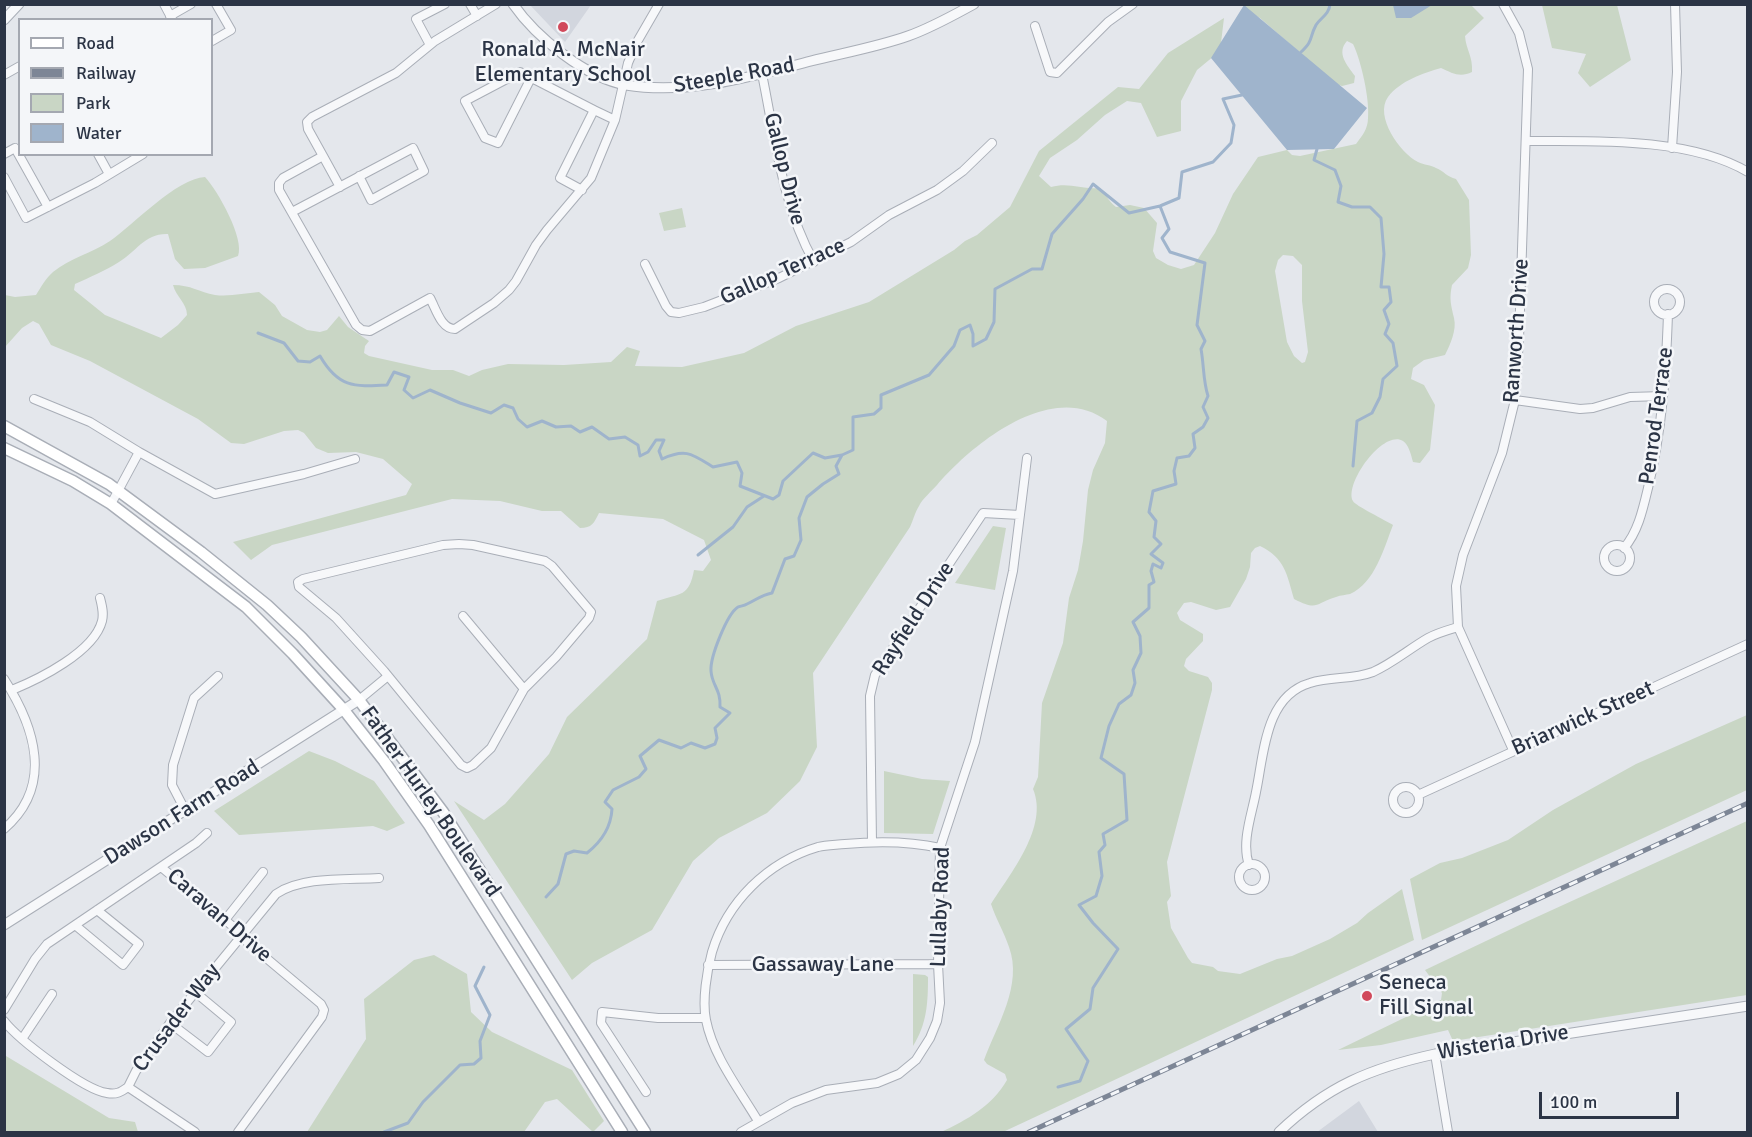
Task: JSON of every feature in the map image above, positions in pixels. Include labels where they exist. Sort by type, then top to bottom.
[{"type":"main road","name":"Father Hurley Boulevard","points":[[4,426],[117,489],[201,552],[267,605],[302,637],[359,700],[443,812],[645,1132]]},
{"type":"main road","name":"Father Hurley Boulevard","points":[[4,448],[73,481],[111,504],[246,607],[344,710],[384,761],[429,825],[622,1132]]},
{"type":"street","points":[[4,20],[19,4]]},
{"type":"street","points":[[164,4],[171,18],[191,4]]},
{"type":"street","points":[[213,40],[231,30],[216,4]]},
{"type":"street","points":[[430,45],[416,20],[445,4]]},
{"type":"street","points":[[470,4],[477,16]]},
{"type":"street","points":[[340,187],[308,129],[307,122],[312,117],[396,73],[430,45],[496,4]]},
{"type":"street","name":"Steeple Road","points":[[513,4],[532,28],[564,56],[593,73],[624,85],[682,88],[762,74],[907,36],[948,19],[974,4]]},
{"type":"street","points":[[323,156],[283,178],[279,183],[279,190],[356,325],[362,330],[370,331],[430,298],[445,326],[455,329],[509,290],[536,245],[582,190],[596,168],[615,120],[628,63],[637,42],[659,4]]},
{"type":"street","points":[[1035,26],[1050,72],[1057,73],[1108,22],[1133,4]]},
{"type":"street","name":"Ranworth Drive","points":[[1503,4],[1519,33],[1527,62],[1527,141],[1518,363],[1515,400],[1502,453],[1458,570],[1455,600],[1458,627],[1514,750]]},
{"type":"street","points":[[1672,148],[1677,72],[1675,4]]},
{"type":"street","points":[[4,75],[18,67]]},
{"type":"street","points":[[531,78],[498,143],[485,138],[465,101],[520,72],[615,120]]},
{"type":"street","name":"Gallop Drive","points":[[762,74],[791,213],[802,241],[814,262]]},
{"type":"street","points":[[582,190],[560,178],[594,110]]},
{"type":"street","points":[[1527,141],[1598,142],[1672,148],[1724,160],[1748,172]]},
{"type":"street","name":"Gallop Terrace","points":[[645,264],[671,312],[679,313],[725,298],[779,278],[851,242],[889,215],[937,189],[963,171],[992,142]]},
{"type":"street","points":[[292,212],[412,147],[424,171],[371,200],[359,176]]},
{"type":"street","points":[[4,153],[15,148],[18,153]]},
{"type":"street","points":[[19,156],[48,207]]},
{"type":"street","points":[[99,156],[109,174]]},
{"type":"street","points":[[4,177],[26,218],[140,156]]},
{"type":"street","name":"Penrod Terrace","points":[[1624,548],[1634,535],[1646,497],[1659,435],[1668,314]]},
{"type":"street","points":[[1515,400],[1580,409],[1593,408],[1630,397],[1663,396]]},
{"type":"street","points":[[34,399],[90,422],[215,494],[304,474],[355,459]]},
{"type":"street","points":[[111,504],[117,489],[139,452]]},
{"type":"street","name":"Lullaby Road","points":[[741,1132],[792,1103],[826,1090],[877,1083],[898,1074],[916,1060],[930,1038],[937,1021],[940,1003],[938,964],[940,848],[975,742],[1013,571],[1027,458]]},
{"type":"street","name":"Rayfield Drive","points":[[872,842],[870,696],[875,675],[983,513],[1020,515]]},
{"type":"street","points":[[443,544],[473,545],[545,561],[552,566],[591,612],[589,618],[556,657],[524,689],[491,748],[467,768],[461,765],[388,676],[336,618],[299,587],[298,582],[443,544]]},
{"type":"street","points":[[12,690],[59,666],[91,640],[102,622],[100,598]]},
{"type":"street","points":[[463,616],[524,689]]},
{"type":"street","points":[[1249,865],[1246,850],[1248,831],[1269,728],[1276,710],[1285,699],[1309,683],[1352,678],[1374,672],[1429,638],[1458,627]]},
{"type":"street","name":"Briarwick Street","points":[[1418,795],[1748,644]]},
{"type":"street","points":[[186,812],[172,785],[173,765],[194,698],[218,676]]},
{"type":"street","points":[[359,700],[388,676]]},
{"type":"street","points":[[4,679],[12,690],[33,740],[36,759],[30,794],[21,812],[4,829]]},
{"type":"street","name":"Dawson Farm Road","points":[[4,925],[186,812],[359,700]]},
{"type":"street","points":[[160,867],[196,843],[207,832]]},
{"type":"street","points":[[758,1121],[715,1048],[705,1018],[708,965],[717,935],[732,908],[753,883],[773,868],[819,846],[872,842],[918,843],[940,848]]},
{"type":"street","name":"Caravan Drive","points":[[4,1010],[46,944],[160,867],[236,929],[240,936],[321,1004],[324,1010],[322,1017],[238,1132]]},
{"type":"street","points":[[225,920],[263,872]]},
{"type":"street","name":"Crusader Way","points":[[128,1087],[136,1071],[171,1023],[276,894],[293,885],[379,878]]},
{"type":"street","points":[[75,925],[123,965],[139,944],[97,910]]},
{"type":"street","name":"Gassaway Lane","points":[[708,965],[938,964]]},
{"type":"street","points":[[171,1023],[208,1052],[231,1022],[195,992]]},
{"type":"street","points":[[22,1039],[52,994]]},
{"type":"street","name":"Wisteria Drive","points":[[1279,1132],[1328,1092],[1369,1072],[1392,1064],[1435,1054],[1748,1006]]},
{"type":"street","points":[[646,1092],[601,1023],[602,1012],[658,1018],[705,1018]]},
{"type":"street","points":[[4,1021],[41,1055],[104,1093],[119,1093],[128,1087],[195,1132]]},
{"type":"street","points":[[1435,1054],[1448,1132]]},
{"type":"shaded area","name":"Ronald A. McNair Elementary School","points":[[530,5],[591,5],[565,42]]},
{"type":"shaded area","points":[[1359,1101],[1378,1132],[1317,1132]]},
{"type":"green space","points":[[1243,5],[1471,5],[1484,18],[1465,36],[1472,72],[1460,75],[1441,68],[1412,78],[1388,97],[1384,114],[1391,133],[1404,151],[1418,162],[1434,167],[1456,179],[1469,200],[1471,255],[1468,268],[1452,285],[1451,306],[1455,327],[1445,355],[1424,360],[1413,368],[1411,379],[1424,385],[1435,405],[1430,450],[1420,463],[1413,462],[1403,441],[1395,439],[1385,443],[1367,460],[1354,483],[1353,501],[1393,525],[1378,564],[1366,582],[1350,594],[1316,605],[1308,605],[1294,599],[1284,568],[1275,556],[1260,546],[1251,553],[1246,579],[1230,607],[1216,610],[1191,602],[1184,603],[1177,613],[1180,620],[1203,634],[1203,641],[1186,659],[1184,666],[1189,671],[1208,677],[1212,683],[1212,690],[1167,862],[1171,896],[1167,902],[1171,928],[1192,963],[1213,967],[1218,971],[1240,974],[1277,959],[1292,956],[1330,939],[1357,923],[1402,889],[1414,940],[1003,1132],[941,1132],[986,1105],[1007,1080],[1005,1074],[984,1060],[1007,1005],[1013,976],[1009,947],[991,904],[1025,849],[1036,819],[1037,804],[1033,789],[1038,777],[1042,703],[1063,643],[1069,598],[1078,570],[1083,541],[1088,490],[1093,470],[1105,443],[1107,421],[1085,410],[1062,408],[1038,412],[1014,422],[992,436],[952,469],[921,503],[910,527],[813,673],[817,747],[800,781],[767,813],[719,838],[693,861],[652,930],[592,963],[572,980],[454,801],[484,820],[505,804],[549,754],[567,717],[647,639],[657,601],[683,593],[692,579],[694,570],[703,571],[711,560],[704,540],[663,519],[599,513],[592,524],[580,528],[561,511],[542,511],[500,501],[452,499],[272,545],[251,560],[233,542],[406,495],[412,484],[383,459],[356,452],[328,453],[316,448],[304,433],[298,430],[284,431],[244,444],[231,443],[198,419],[90,361],[51,345],[39,324],[33,321],[22,328],[5,347],[5,295],[15,297],[36,295],[48,277],[60,267],[110,241],[169,193],[194,179],[205,177],[229,215],[238,238],[238,256],[205,268],[184,269],[175,259],[168,234],[160,235],[147,240],[114,265],[75,284],[74,290],[105,315],[161,338],[187,315],[173,285],[220,295],[259,292],[275,305],[282,316],[307,330],[320,332],[327,330],[339,316],[348,327],[369,341],[364,353],[369,356],[432,370],[453,370],[469,376],[482,370],[508,364],[564,365],[611,362],[627,347],[640,351],[635,366],[682,367],[744,353],[796,326],[869,302],[977,235],[1010,207],[1039,151],[1118,87],[1139,89],[1168,53],[1224,18],[1220,51],[1197,70],[1181,101],[1181,131],[1157,137],[1141,103],[1127,101],[1105,115],[1077,140],[1050,158],[1039,176],[1051,187],[1064,185],[1100,188],[1116,207],[1130,205],[1144,208],[1157,223],[1153,251],[1156,258],[1181,269],[1194,265],[1215,233],[1233,194],[1258,157],[1287,150],[1292,155],[1300,156],[1356,144],[1367,126],[1366,91],[1353,44],[1347,41],[1342,50],[1346,63],[1355,76],[1354,83],[1342,86],[1336,84],[1260,18],[1247,11]],"holes":[[[1283,255],[1293,256],[1302,265],[1302,301],[1308,352],[1305,362],[1302,363],[1294,356],[1287,342],[1275,271],[1278,260]]]},
{"type":"green space","points":[[1542,5],[1617,5],[1631,60],[1590,87],[1578,73],[1586,54],[1552,48]]},
{"type":"green space","points":[[682,208],[686,227],[664,231],[659,213]]},
{"type":"green space","points":[[993,526],[1006,528],[995,590],[955,583]]},
{"type":"green space","points":[[1747,715],[1747,790],[1422,940],[1410,879],[1440,863],[1462,858],[1508,840],[1553,810],[1636,764]]},
{"type":"green space","points":[[309,751],[335,761],[374,781],[405,823],[387,831],[373,826],[239,835],[214,811]]},
{"type":"green space","points":[[884,771],[922,779],[950,781],[933,834],[884,833]]},
{"type":"green space","points":[[1747,821],[1747,995],[1453,1041],[1448,1030],[1381,1045],[1338,1050],[1441,1000],[1442,993],[1425,970]]},
{"type":"green space","points":[[434,955],[467,974],[471,1012],[492,1032],[572,1070],[604,1121],[593,1132],[557,1099],[545,1102],[524,1132],[307,1132],[366,1039],[364,999],[414,960]]},
{"type":"green space","points":[[913,974],[928,977],[928,996],[921,1030],[913,1046]]},
{"type":"green space","points":[[6,1056],[109,1118],[135,1122],[138,1132],[5,1132]]},
{"type":"water","points":[[1393,4],[1432,5],[1411,18],[1396,18]]},
{"type":"water","points":[[1244,5],[1367,108],[1334,149],[1287,150],[1211,58]]},
{"type":"waterway","points":[[1301,52],[1310,42],[1316,25],[1330,4]]},
{"type":"waterway","points":[[546,897],[558,884],[566,854],[574,851],[587,853],[601,839],[610,822],[612,809],[605,802],[613,790],[639,777],[646,769],[640,756],[659,740],[681,748],[691,743],[705,748],[715,744],[717,738],[715,728],[730,713],[720,707],[711,671],[720,636],[729,618],[738,607],[772,593],[785,559],[794,556],[801,540],[799,518],[807,497],[839,474],[836,466],[842,455],[853,450],[853,417],[874,414],[881,408],[881,395],[929,375],[954,346],[960,330],[970,325],[973,346],[986,339],[994,322],[995,289],[1032,269],[1042,269],[1052,234],[1093,184],[1129,213],[1160,206],[1179,198],[1182,172],[1213,162],[1231,143],[1234,125],[1223,99],[1242,95]]},
{"type":"waterway","points":[[1317,149],[1314,160],[1335,170],[1341,186],[1338,202],[1352,207],[1370,207],[1381,218],[1384,254],[1381,287],[1389,287],[1391,302],[1384,310],[1389,324],[1385,334],[1393,343],[1397,366],[1383,379],[1380,397],[1372,413],[1357,421],[1353,466]]},
{"type":"waterway","points":[[1058,1087],[1080,1081],[1088,1061],[1066,1029],[1090,1009],[1093,988],[1118,949],[1079,905],[1096,896],[1102,876],[1099,852],[1105,845],[1103,834],[1127,820],[1124,774],[1101,758],[1109,726],[1119,704],[1131,695],[1135,683],[1133,670],[1141,653],[1140,636],[1133,622],[1149,608],[1149,585],[1154,582],[1151,571],[1153,564],[1161,568],[1163,563],[1151,554],[1161,544],[1154,537],[1156,521],[1149,512],[1153,491],[1176,484],[1174,471],[1177,458],[1189,456],[1195,448],[1193,434],[1203,427],[1208,418],[1203,407],[1208,396],[1201,349],[1205,341],[1197,325],[1205,263],[1170,252],[1162,238],[1169,229],[1160,206]]},
{"type":"waterway","points":[[258,333],[284,343],[298,361],[310,362],[320,356],[333,374],[348,383],[365,386],[387,385],[394,372],[409,377],[404,390],[413,398],[430,390],[491,413],[504,405],[513,408],[518,419],[527,427],[542,421],[556,427],[571,426],[580,432],[592,427],[609,439],[625,437],[638,445],[640,456],[648,452],[656,440],[664,440],[659,451],[662,459],[683,453],[694,456],[713,467],[737,462],[742,473],[740,486],[773,499],[779,495],[783,481],[813,453],[825,458],[842,455]]},
{"type":"waterway","points":[[698,555],[733,527],[747,507],[764,496]]},
{"type":"waterway","points":[[384,1132],[408,1123],[423,1102],[460,1065],[474,1064],[481,1058],[480,1041],[490,1015],[475,986],[484,967]]},
{"type":"railway","points":[[1029,1132],[1748,803]]},
{"type":"place","name":"Ronald A. McNair Elementary School","points":[[563,27]]},
{"type":"place","name":"Seneca Fill Signal","points":[[1367,996]]}]
